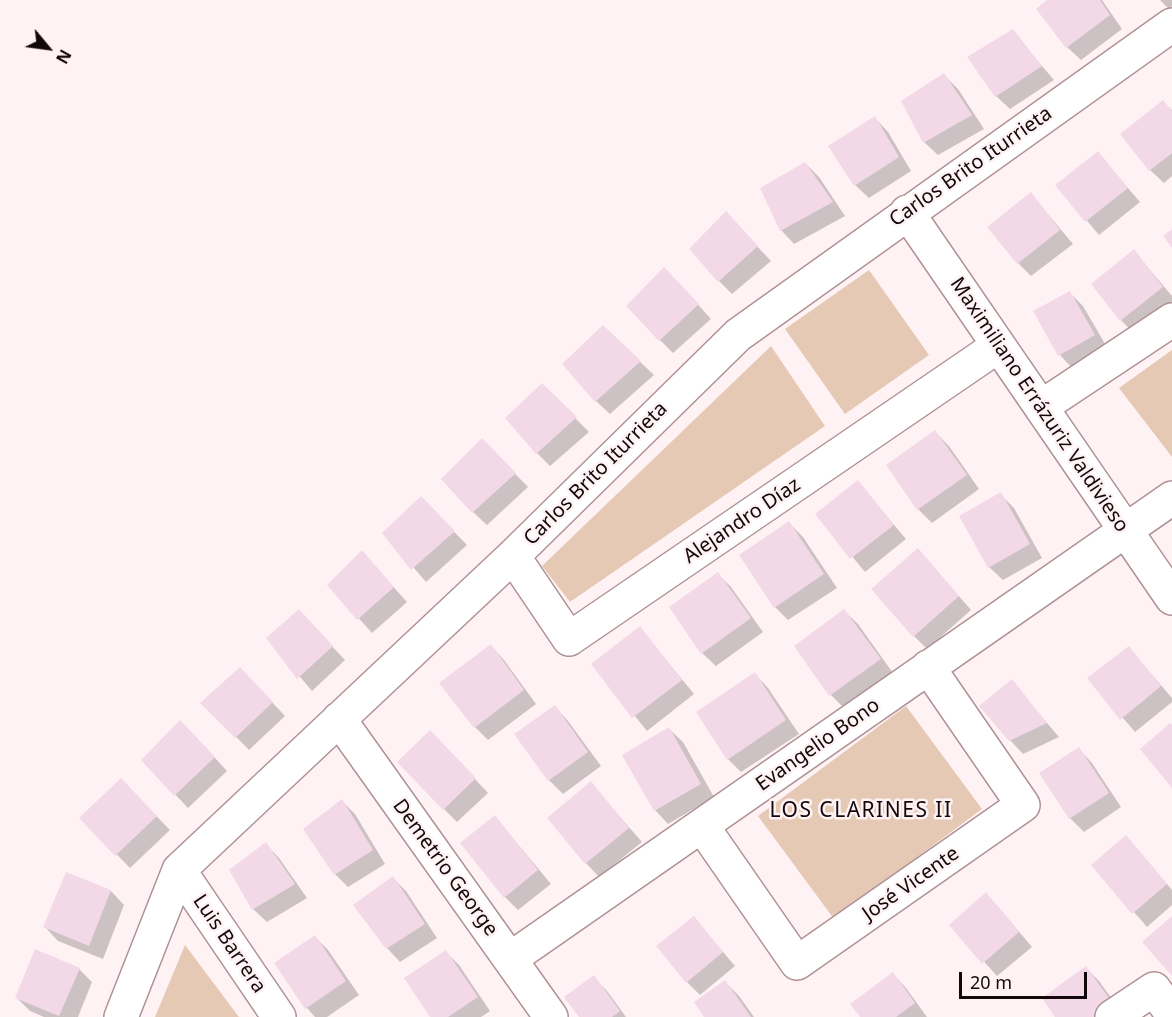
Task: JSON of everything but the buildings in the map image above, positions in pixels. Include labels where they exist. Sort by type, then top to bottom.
[{"type":"street","name":"Carlos Brito Iturrieta","points":[[122,1017],[179,870],[513,556],[738,334],[1172,25]]},
{"type":"street","name":"Maximiliano Errázuriz Valdivieso","points":[[907,212],[1172,598]]},
{"type":"street","points":[[1041,407],[1172,320]]},
{"type":"street","name":"Alejandro Díaz","points":[[513,556],[569,639],[999,346]]},
{"type":"street","name":"Evangelio Bono","points":[[510,959],[1172,498]]},
{"type":"street","name":"José Vicente","points":[[702,826],[797,963],[1014,812],[1023,805],[928,667]]},
{"type":"street","name":"Demetrio George","points":[[339,719],[551,1017]]},
{"type":"street","name":"Luis Barrera","points":[[179,870],[279,1017]]},
{"type":"street","points":[[1112,1017],[1154,989],[1172,1014]]},
{"type":"shaded area","points":[[869,270],[929,355],[845,414],[785,329]]},
{"type":"shaded area","points":[[771,346],[825,426],[570,602],[542,566]]},
{"type":"shaded area","points":[[1172,350],[1172,457],[1119,388]]},
{"type":"shaded area","points":[[906,706],[982,809],[834,919],[758,816]]},
{"type":"shaded area","points":[[185,945],[239,1017],[155,1017]]},
{"type":"district","name":"LOS CLARINES II","points":[[861,811]]}]
